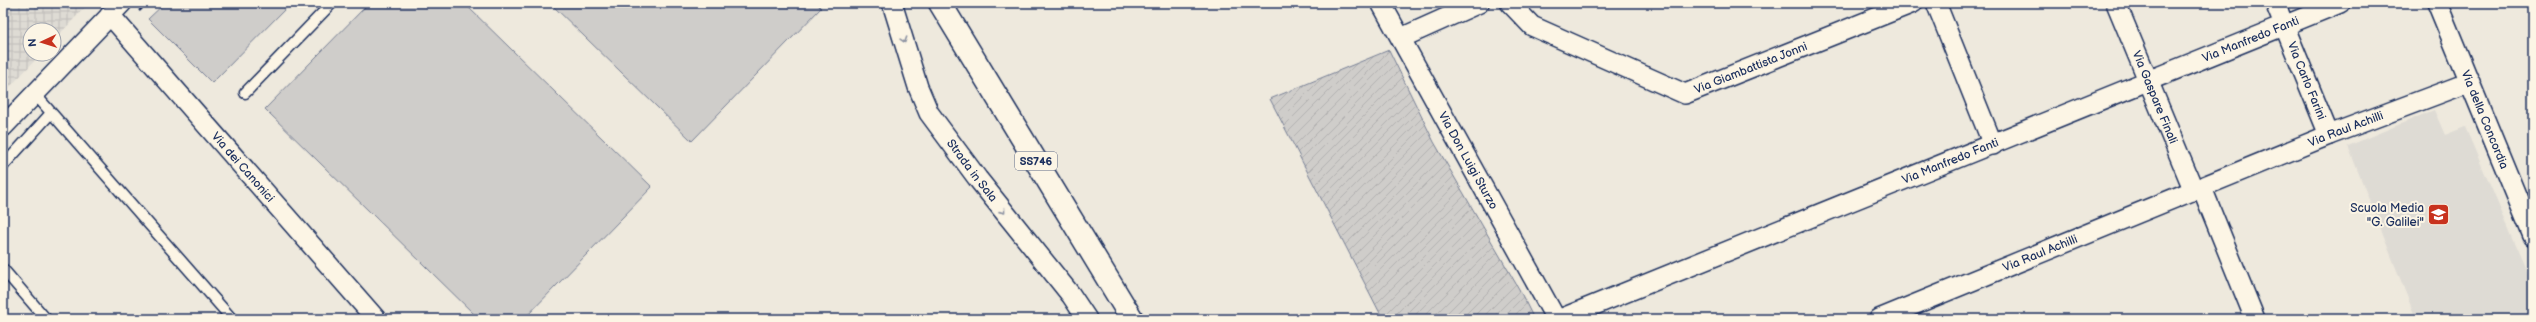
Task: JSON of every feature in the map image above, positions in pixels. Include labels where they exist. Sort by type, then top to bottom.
[{"type":"main road","name":"SS746","points":[[940,3],[1132,319]]},
{"type":"street","name":"Strada in Sala","points":[[892,3],[918,87],[930,113],[978,179],[1071,295],[1087,319]]},
{"type":"street","name":"Via Don Luigi Sturzo","points":[[1380,3],[1401,38],[1556,319]]},
{"type":"street","points":[[1401,38],[1479,3]]},
{"type":"street","name":"Via Giambattista Jonni","points":[[1510,3],[1532,26],[1685,94],[1913,3]]},
{"type":"street","points":[[1936,3],[1993,145]]},
{"type":"street","name":"Via Gaspare Finali","points":[[2116,3],[2148,82],[2198,189]]},
{"type":"street","name":"Via Carlo Farini","points":[[2275,3],[2329,135]]},
{"type":"street","name":"Via Manfredo Fanti","points":[[1560,319],[1993,145],[2340,3]]},
{"type":"street","name":"Via della Concordia","points":[[2437,3],[2533,236]]},
{"type":"street","name":"Via dei Canonici","points":[[3,127],[116,9],[376,319]]},
{"type":"street","name":"Via Raul Achilli","points":[[1879,319],[2329,135],[2470,82]]},
{"type":"street","points":[[2198,189],[2255,319]]},
{"type":"lane","points":[[245,93],[332,3]]},
{"type":"lane","points":[[34,93],[232,319]]},
{"type":"lane","points":[[3,166],[51,113]]},
{"type":"lane","points":[[3,269],[46,319]]},
{"type":"shaded area","points":[[3,3],[89,3],[62,32],[62,22],[22,22],[22,62],[33,62],[3,94]]},
{"type":"shaded area","points":[[165,3],[291,3],[212,83],[148,19]]},
{"type":"shaded area","points":[[369,3],[464,3],[652,187],[524,319],[479,319],[265,109]]},
{"type":"shaded area","points":[[550,3],[816,3],[821,8],[692,141]]},
{"type":"shaded area","points":[[1389,50],[1434,142],[1519,289],[1534,319],[1383,319],[1270,99]]},
{"type":"shaded area","name":"Scuola Media \"G. Galilei\"","points":[[2434,110],[2445,135],[2465,127],[2533,285],[2533,319],[2416,319],[2348,146]]},
{"type":"place","name":"Scuola Media \"G. Galilei\"","points":[[2439,215]]}]
